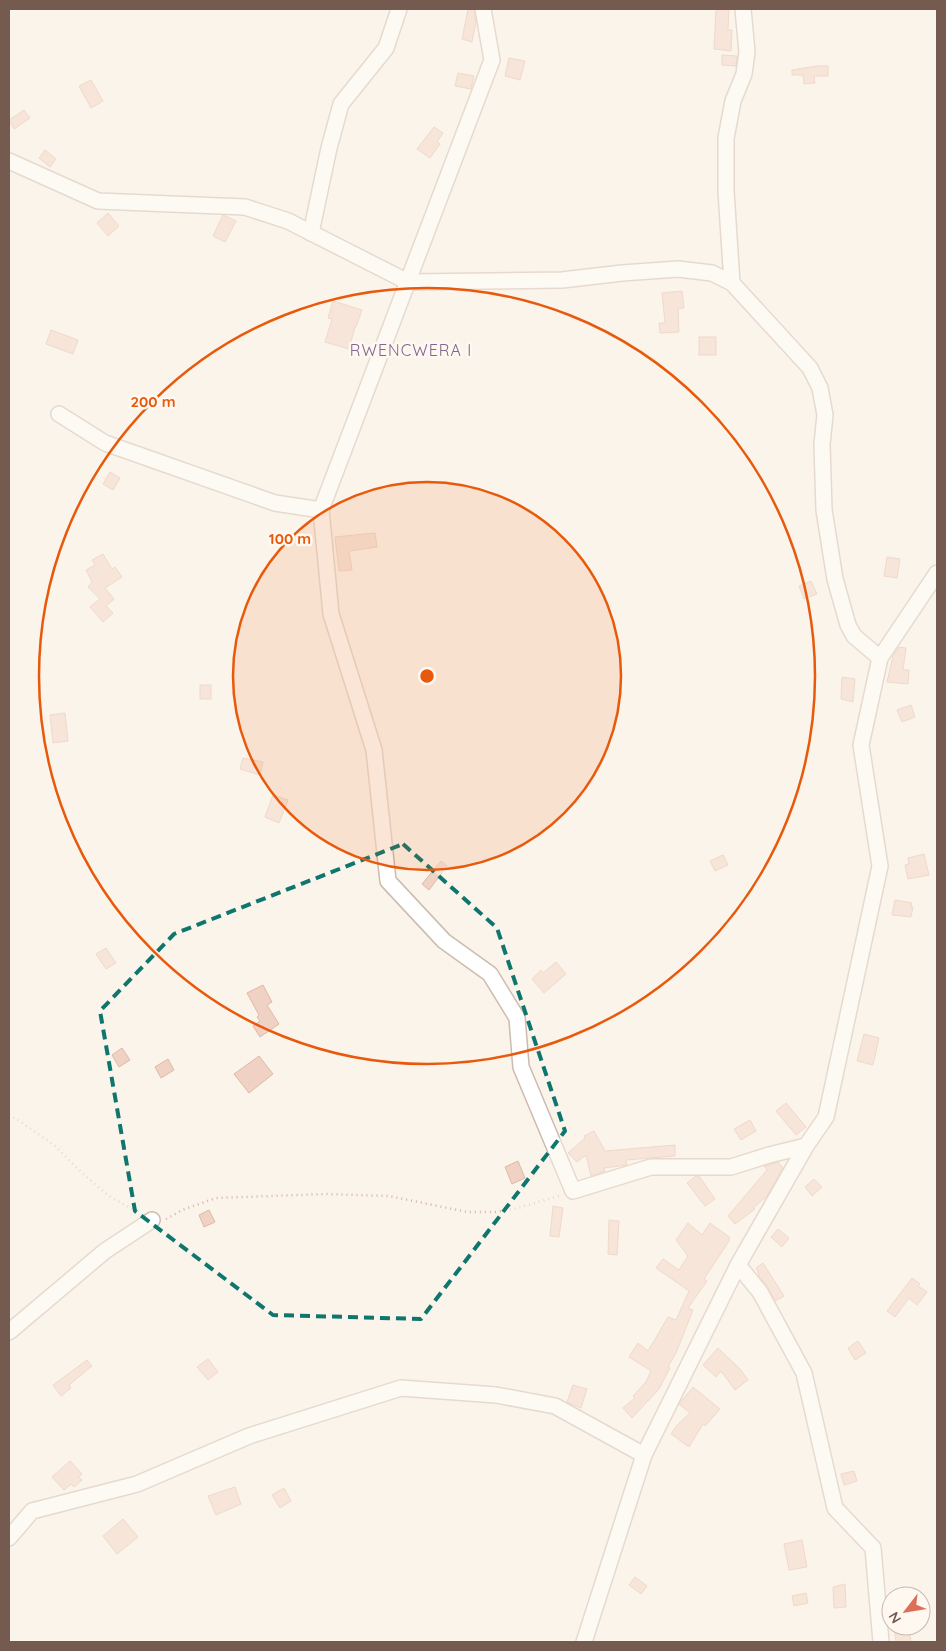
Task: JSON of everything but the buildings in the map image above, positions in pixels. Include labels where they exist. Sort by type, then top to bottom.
[{"type":"street","points":[[311,233],[329,148],[341,104],[386,48],[399,9]]},
{"type":"street","points":[[483,9],[492,60],[320,510],[330,614],[374,750],[388,881],[444,941],[490,974],[517,1018],[521,1067],[573,1192],[651,1167],[731,1166],[806,1146]]},
{"type":"street","points":[[732,283],[726,191],[726,138],[733,101],[744,74],[747,52],[743,9]]},
{"type":"street","points":[[9,161],[98,201],[245,207],[288,221],[408,282],[562,280],[678,268],[712,273],[732,283],[810,368],[820,388],[825,415],[822,444],[824,510],[835,579],[848,625],[854,636],[880,658]]},
{"type":"street","points":[[59,414],[105,443],[275,503],[320,510]]},
{"type":"street","points":[[584,1642],[644,1455],[738,1265],[806,1146],[826,1117],[880,866],[861,745],[880,658],[937,573]]},
{"type":"street","points":[[9,1332],[105,1251],[152,1220]]},
{"type":"street","points":[[738,1265],[760,1292],[804,1373],[835,1508],[873,1548],[881,1642]]},
{"type":"street","points":[[9,1538],[32,1511],[137,1484],[250,1436],[401,1388],[496,1395],[556,1406],[644,1455]]},
{"type":"path","points":[[9,1115],[55,1146],[84,1175],[109,1196],[152,1220],[165,1219],[182,1210],[216,1198],[327,1194],[389,1196],[467,1212],[496,1212],[518,1208],[573,1192]]},
{"type":"highlighted area","points":[[403,844],[497,928],[565,1131],[421,1319],[273,1315],[135,1211],[100,1011],[174,934]]},
{"type":"district","name":"RWENCWERA I","points":[[411,350]]}]
